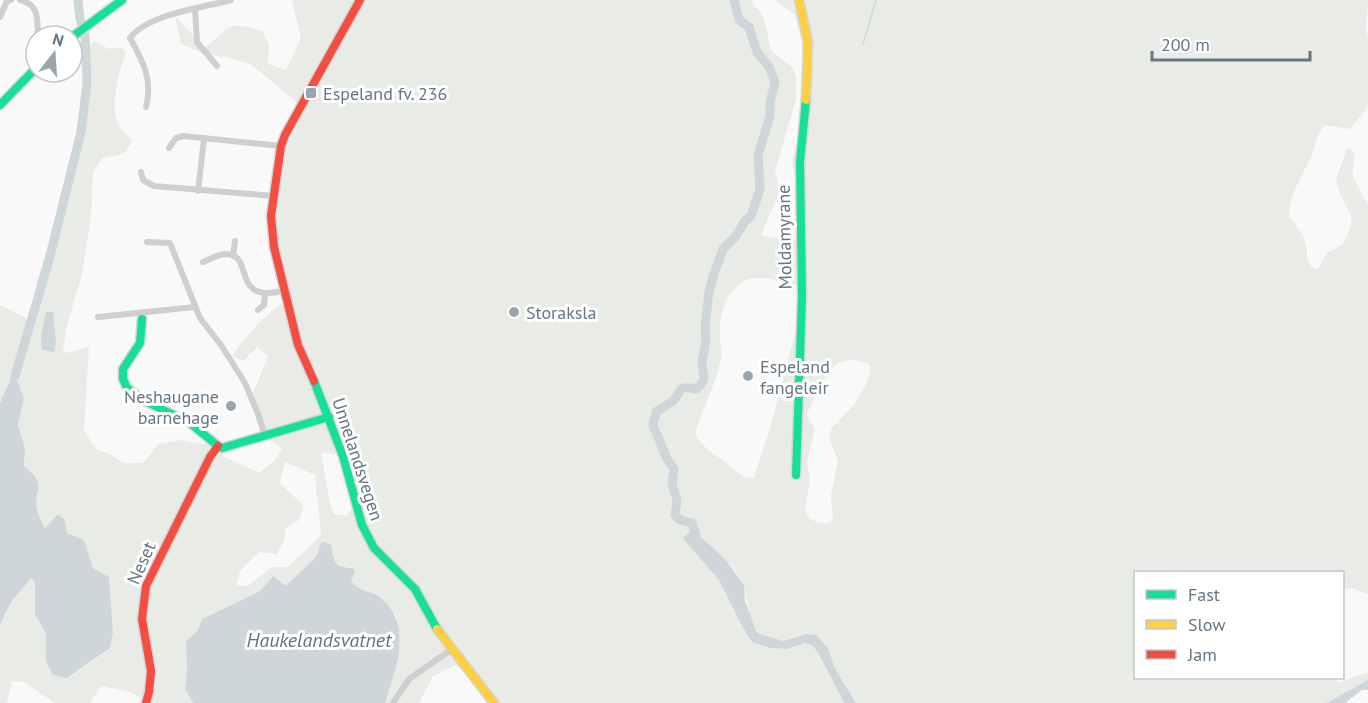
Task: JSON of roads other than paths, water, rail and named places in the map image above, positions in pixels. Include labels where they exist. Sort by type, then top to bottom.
[{"type":"street","points":[[0,17],[7,1],[11,0]]},
{"type":"street","points":[[20,0],[30,3],[36,10],[38,24]]},
{"type":"street","points":[[84,29],[122,0]]},
{"type":"street","points":[[146,107],[149,94],[147,72],[130,38],[139,28],[155,19],[231,0]]},
{"type":"street","name":"Unnelandsvegen","points":[[360,0],[289,126],[281,146],[271,233],[283,291],[298,345],[344,456],[367,537],[380,555],[415,589],[441,636],[494,703]]},
{"type":"street","name":"Moldamyrane","points":[[796,475],[796,426],[802,315],[800,162],[810,56],[806,23],[799,0]]},
{"type":"street","points":[[195,9],[197,42],[217,66]]},
{"type":"street","points":[[0,105],[24,80]]},
{"type":"street","points":[[169,148],[172,141],[179,137],[281,146]]},
{"type":"street","points":[[198,191],[204,139]]},
{"type":"street","points":[[141,172],[142,180],[149,185],[274,196]]},
{"type":"street","points":[[233,256],[235,241]]},
{"type":"street","points":[[147,242],[170,243],[200,318],[221,345],[245,383],[265,436]]},
{"type":"street","points":[[203,262],[223,255],[233,256],[240,262],[251,288],[256,292],[265,295],[283,291]]},
{"type":"street","points":[[258,310],[264,305],[265,295]]},
{"type":"street","points":[[98,317],[195,307]]},
{"type":"street","points":[[142,319],[139,346],[123,368],[122,375],[127,390],[183,418],[197,427],[218,447],[231,446],[329,417]]},
{"type":"street","name":"Neset","points":[[146,703],[150,694],[151,673],[150,653],[142,618],[142,603],[146,586],[210,458],[218,447]]},
{"type":"street","points":[[393,703],[409,679],[452,649]]},
{"type":"water","points":[[46,312],[53,312],[56,342],[54,352],[42,350],[41,335]]},
{"type":"water","points":[[12,375],[15,376],[24,398],[18,425],[25,448],[24,466],[38,483],[36,502],[40,519],[45,528],[58,514],[65,520],[67,533],[84,540],[93,568],[109,577],[113,632],[110,648],[67,678],[53,675],[46,661],[46,634],[35,614],[35,583],[31,578],[11,602],[0,625],[0,403]]},
{"type":"water","points":[[696,525],[699,535],[725,559],[744,585],[745,601],[757,633],[783,641],[807,634],[816,635],[827,647],[836,670],[856,703],[844,703],[813,646],[805,643],[788,649],[769,648],[752,642],[719,580],[683,538]]},
{"type":"water","name":"Haukelandsvatnet","points":[[321,543],[331,545],[338,565],[355,570],[351,582],[382,599],[392,610],[397,622],[400,636],[397,663],[385,703],[193,703],[185,688],[186,641],[198,630],[202,619],[260,591],[273,576],[286,586],[316,557]]},
{"type":"water","points":[[1368,680],[1368,690],[1362,690],[1345,703],[1326,703]]},
{"type":"waterway","points":[[15,376],[49,260],[81,132],[87,83],[85,35],[78,0]]},
{"type":"waterway","points":[[696,535],[692,523],[680,520],[675,515],[677,500],[672,484],[674,469],[667,459],[653,425],[656,412],[673,401],[681,389],[696,389],[704,378],[702,363],[706,339],[705,327],[713,277],[723,249],[751,216],[760,189],[758,155],[770,116],[770,103],[775,82],[769,67],[757,52],[749,27],[739,20],[734,0]]},
{"type":"waterway","points":[[863,44],[876,0]]},
{"type":"place","name":"Espeland fv. 236","points":[[311,93]]},
{"type":"place","name":"Storaksla","points":[[514,312]]},
{"type":"place","name":"Espeland fangeleir","points":[[748,376]]},
{"type":"place","name":"Neshaugane barnehage","points":[[231,406]]}]
